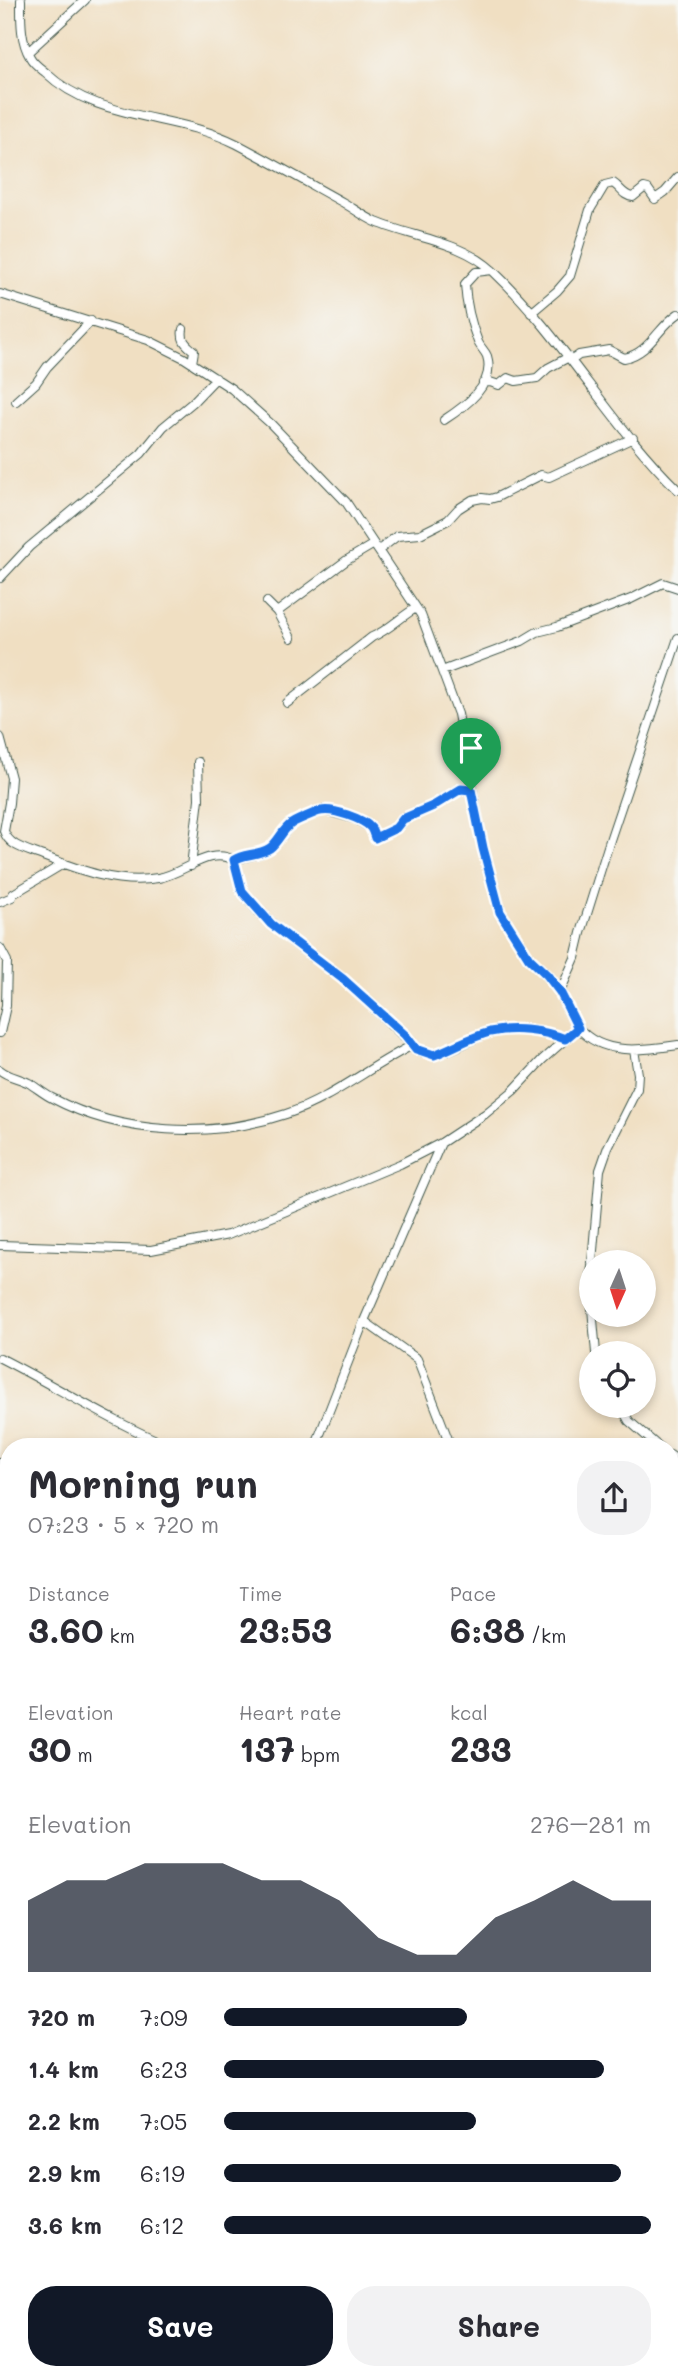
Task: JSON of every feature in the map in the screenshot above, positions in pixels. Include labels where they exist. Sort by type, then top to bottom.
[{"type":"street","points":[[21,0],[21,26],[30,58],[51,78],[78,95],[128,114],[234,143],[375,222],[435,241],[473,257],[492,270],[571,358],[633,438],[678,490]]},
{"type":"street","points":[[28,52],[85,0]]},
{"type":"street","points":[[531,313],[570,276],[590,211],[605,185],[613,183],[620,187],[623,194],[632,197],[644,188],[648,189],[655,199],[678,177]]},
{"type":"street","points":[[444,420],[464,407],[483,383],[488,370],[487,355],[479,345],[466,299],[465,284],[476,272],[492,270]]},
{"type":"street","points":[[0,294],[148,340],[192,363],[232,389],[320,473],[346,502],[416,608],[442,671],[458,714],[483,848],[500,912],[529,958],[560,992],[578,1028],[590,1039],[606,1046],[634,1050],[678,1045]]},
{"type":"street","points":[[483,383],[499,385],[508,378],[516,381],[537,379],[548,368],[579,355],[609,350],[624,358],[633,356],[652,342],[668,321],[678,314]]},
{"type":"street","points":[[16,401],[36,383],[47,367],[91,321]]},
{"type":"street","points":[[183,329],[185,344],[194,351],[192,363]]},
{"type":"street","points":[[0,578],[18,556],[141,454],[155,435],[204,393],[216,378]]},
{"type":"street","points":[[277,612],[347,560],[397,536],[420,534],[448,520],[472,500],[497,497],[541,475],[549,477],[633,438]]},
{"type":"street","points":[[442,671],[522,641],[537,632],[631,599],[663,583],[678,588]]},
{"type":"street","points":[[267,603],[277,612],[290,638]]},
{"type":"street","points":[[287,703],[372,637],[384,632],[397,619],[416,608]]},
{"type":"street","points":[[560,992],[575,958],[611,837],[678,638]]},
{"type":"street","points":[[0,737],[11,778],[4,831],[10,843],[107,877],[144,880],[160,878],[206,858],[226,855],[234,860],[242,891],[256,909],[343,979],[424,1053],[434,1055],[490,1032],[548,1032],[565,1039]]},
{"type":"street","points":[[191,866],[199,799],[198,762]]},
{"type":"street","points":[[234,860],[270,848],[290,824],[323,810],[356,819],[371,828],[375,838],[396,828],[403,819],[433,806],[461,789],[471,790]]},
{"type":"street","points":[[0,902],[64,864]]},
{"type":"street","points":[[0,948],[7,961],[6,1006],[0,1033]]},
{"type":"street","points":[[0,1245],[151,1250],[228,1235],[400,1164],[441,1143],[485,1114],[513,1091],[578,1028]]},
{"type":"street","points":[[0,1070],[29,1083],[52,1098],[110,1121],[148,1129],[177,1130],[246,1125],[288,1114],[360,1078],[413,1045]]},
{"type":"street","points":[[593,1250],[600,1170],[608,1147],[637,1089],[638,1074],[634,1050]]},
{"type":"street","points":[[318,1438],[364,1321],[441,1143]]},
{"type":"street","points":[[364,1321],[416,1359],[447,1438]]},
{"type":"street","points":[[0,1358],[110,1418],[153,1438]]},
{"type":"street","points":[[627,1418],[649,1438]]},
{"type":"route","points":[[461,789],[471,790],[500,912],[529,958],[560,992],[578,1028],[565,1039],[548,1032],[490,1032],[428,1055],[416,1049],[405,1035],[343,979],[271,924],[256,909],[242,891],[234,860],[270,848],[290,824],[323,810],[356,819],[371,828],[375,838],[396,828],[403,819],[433,806],[461,789]]}]
